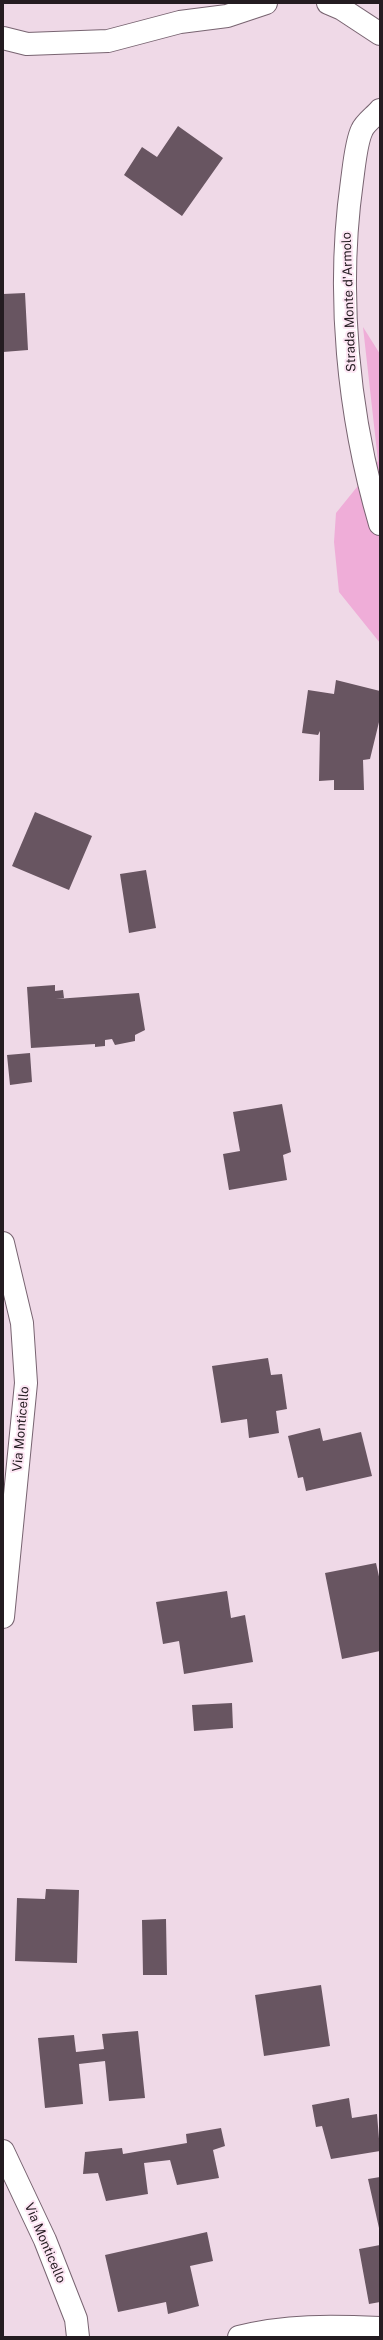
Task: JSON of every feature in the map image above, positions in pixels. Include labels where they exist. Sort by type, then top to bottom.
[{"type":"street","points":[[3,38],[27,44],[108,41],[180,22],[228,16],[266,3]]},
{"type":"street","points":[[328,3],[380,34]]},
{"type":"street","name":"Strada Monte d'Armolo","points":[[380,110],[362,130],[348,213],[345,251],[349,365],[367,479],[380,524]]},
{"type":"street","name":"Via Monticello","points":[[3,1244],[22,1323],[26,1383],[3,1617]]},
{"type":"street","name":"Via Monticello","points":[[3,2151],[48,2247],[76,2319],[78,2337]]},
{"type":"street","points":[[238,2337],[267,2330],[306,2326],[380,2328]]},
{"type":"shaded area","points":[[363,327],[380,354],[380,643],[339,592],[334,542],[336,513],[378,461]]},
{"type":"building","points":[[178,126],[223,158],[182,216],[124,175],[142,147],[157,157]]},
{"type":"building","points":[[25,293],[28,350],[3,352],[3,294]]},
{"type":"building","points":[[336,680],[380,691],[380,718],[370,759],[363,760],[364,790],[334,790],[334,780],[319,781],[320,731],[318,735],[302,733],[308,690],[334,694]]},
{"type":"building","points":[[35,812],[92,836],[69,890],[12,866]]},
{"type":"building","points":[[146,870],[156,928],[129,933],[120,874]]},
{"type":"building","points":[[55,985],[55,991],[63,990],[64,998],[56,999],[139,993],[145,1030],[135,1035],[135,1041],[115,1045],[112,1039],[105,1040],[105,1046],[95,1047],[95,1044],[31,1048],[27,987]]},
{"type":"building","points":[[30,1053],[32,1082],[10,1085],[7,1055]]},
{"type":"building","points":[[282,1104],[291,1152],[283,1155],[287,1180],[229,1190],[223,1154],[240,1151],[233,1112]]},
{"type":"building","points":[[268,1358],[271,1375],[282,1374],[287,1409],[276,1411],[279,1433],[249,1438],[247,1419],[221,1423],[212,1366]]},
{"type":"building","points":[[320,1428],[323,1441],[361,1432],[372,1476],[306,1491],[303,1477],[298,1478],[288,1436]]},
{"type":"building","points":[[376,1563],[380,1581],[380,1651],[342,1659],[325,1573]]},
{"type":"building","points":[[227,1591],[231,1618],[245,1615],[253,1662],[184,1674],[179,1641],[163,1644],[156,1602]]},
{"type":"building","points":[[232,1703],[233,1728],[194,1731],[192,1705]]},
{"type":"building","points":[[46,1889],[79,1890],[77,1963],[15,1961],[17,1898],[45,1899]]},
{"type":"building","points":[[166,1919],[167,1975],[143,1975],[142,1920]]},
{"type":"building","points":[[321,1985],[330,2046],[264,2056],[255,1995]]},
{"type":"building","points":[[138,2031],[145,2098],[109,2101],[105,2061],[79,2064],[83,2104],[45,2108],[38,2038],[74,2035],[76,2052],[104,2049],[102,2034]]},
{"type":"building","points":[[349,2098],[352,2118],[377,2114],[380,2151],[331,2159],[322,2126],[316,2127],[312,2105]]},
{"type":"building","points":[[221,2128],[225,2146],[213,2150],[219,2178],[177,2185],[170,2160],[144,2163],[148,2194],[106,2201],[98,2173],[83,2174],[85,2152],[122,2148],[123,2154],[187,2143],[186,2134]]},
{"type":"building","points":[[380,2177],[380,2228],[379,2228],[368,2179]]},
{"type":"building","points":[[207,2232],[213,2261],[190,2266],[199,2306],[168,2314],[166,2302],[118,2312],[105,2255]]},
{"type":"building","points":[[380,2245],[380,2302],[369,2304],[359,2249]]}]
